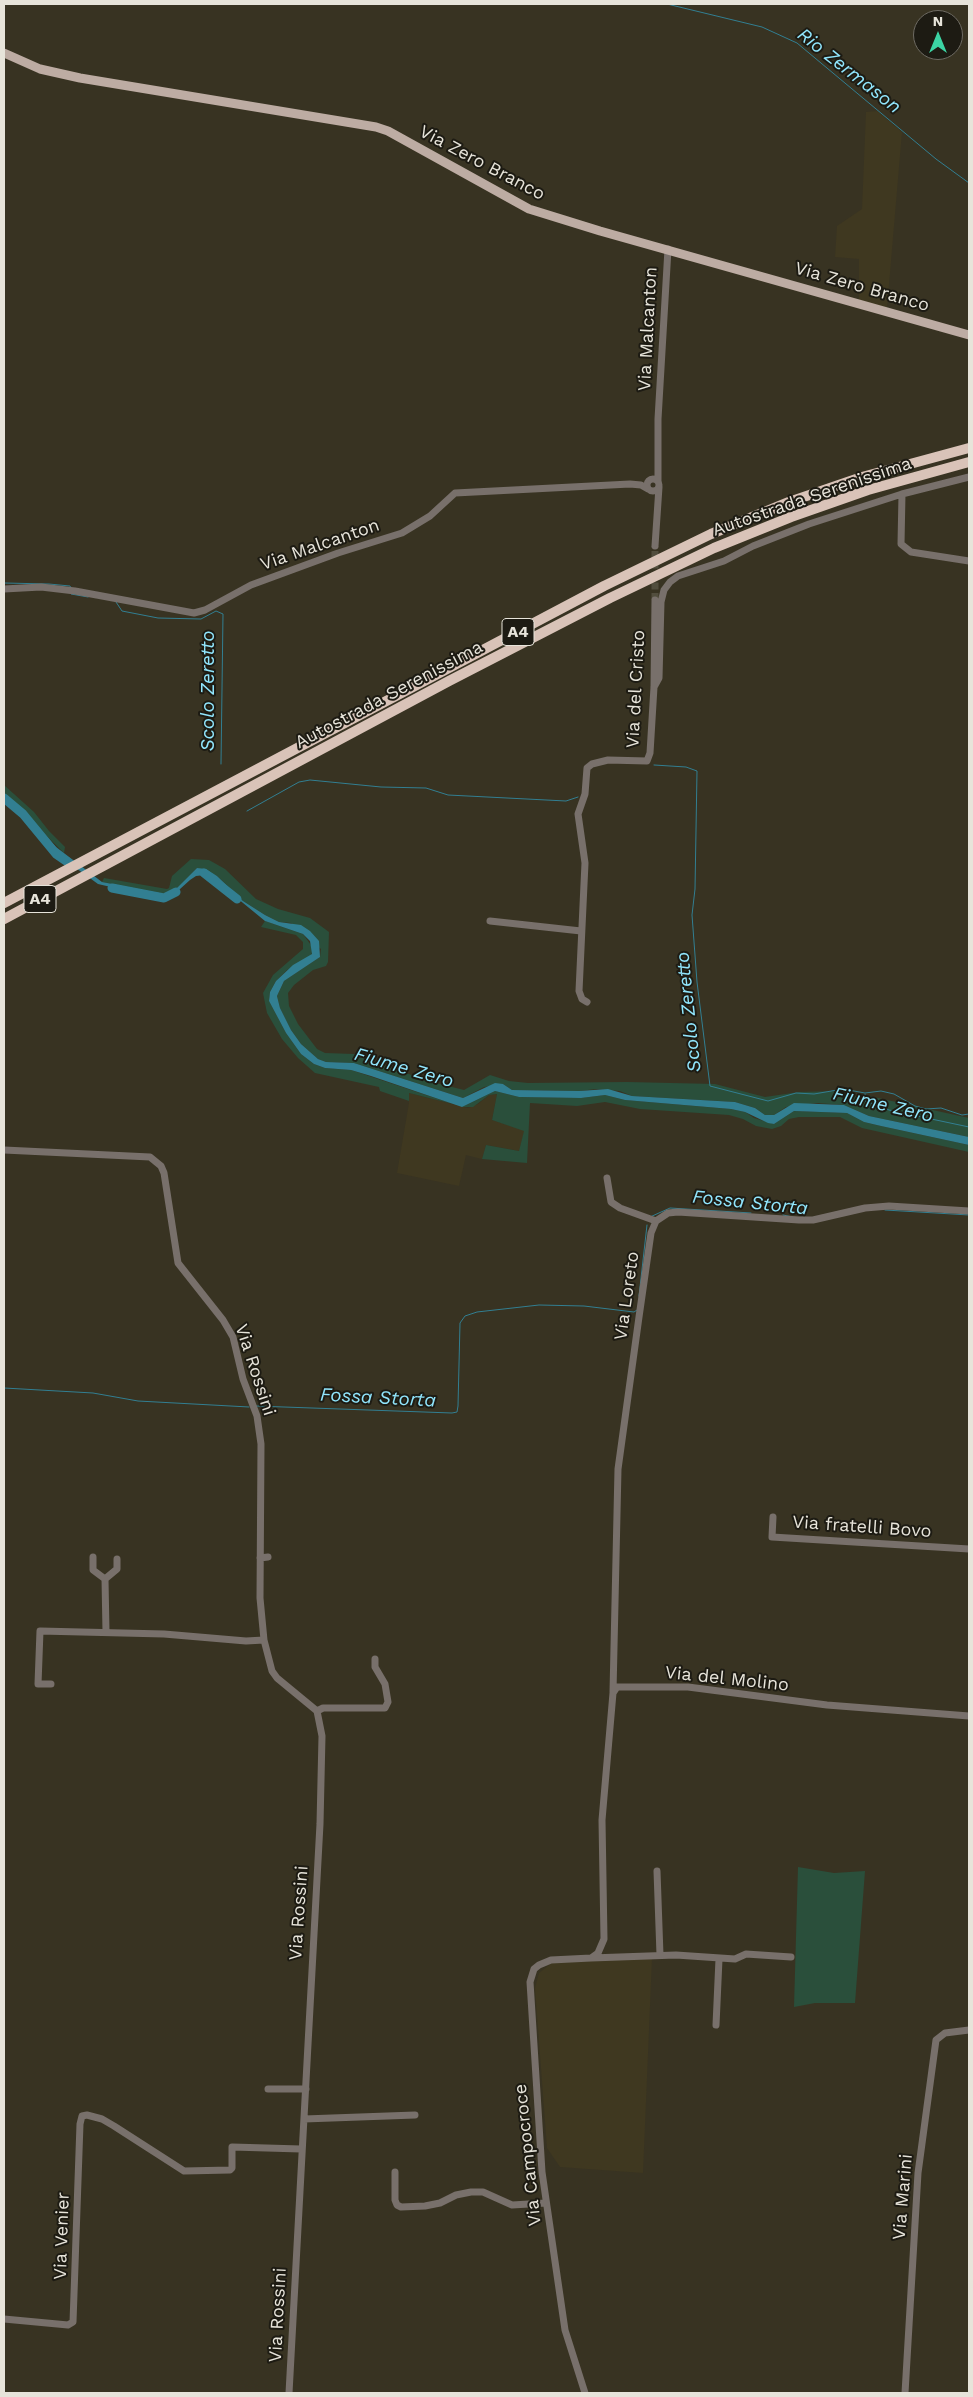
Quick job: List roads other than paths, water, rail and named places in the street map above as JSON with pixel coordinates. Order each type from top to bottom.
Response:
[{"type":"highway","name":"Autostrada Serenissima","points":[[4,903],[604,586],[711,534],[789,502],[862,477],[969,448]]},
{"type":"highway","name":"Autostrada Serenissima","points":[[4,919],[458,677],[610,598],[714,548],[791,517],[868,490],[969,462]]},
{"type":"main road","name":"Via Zero Branco","points":[[4,54],[40,69],[80,78],[376,127],[529,209],[969,335]]},
{"type":"street","name":"Via Malcanton","points":[[4,589],[41,587],[71,590],[194,613],[205,610],[251,585],[338,553],[402,533],[430,516],[454,493],[651,485],[657,471],[658,419],[668,249]]},
{"type":"street","points":[[654,687],[659,678],[661,602],[664,590],[678,576],[724,561],[753,546],[809,524],[902,494],[969,477]]},
{"type":"street","points":[[651,485],[657,497],[655,546]]},
{"type":"street","points":[[902,494],[900,539],[902,544],[911,552],[969,561]]},
{"type":"street","name":"Via del Cristo","points":[[587,1002],[582,999],[579,991],[585,863],[578,814],[585,794],[587,768],[599,761],[647,761],[650,753],[654,687],[655,600]]},
{"type":"street","points":[[490,922],[581,931]]},
{"type":"street","name":"Via Rossini","points":[[4,1150],[150,1158],[156,1161],[164,1173],[178,1262],[223,1320],[232,1337],[253,1406],[261,1444],[260,1618],[264,1640],[272,1671],[277,1678],[317,1711],[322,1736],[320,1824],[289,2393]]},
{"type":"street","points":[[607,1178],[611,1202],[620,1208],[656,1221],[668,1213],[678,1212],[813,1220],[865,1208],[889,1206],[969,1211]]},
{"type":"street","name":"Via Loreto","points":[[612,1693],[618,1469],[647,1261],[656,1221]]},
{"type":"street","name":"Via fratelli Bovo","points":[[773,1517],[772,1537],[969,1550]]},
{"type":"street","points":[[93,1557],[93,1570],[104,1579],[106,1632]]},
{"type":"street","points":[[260,1558],[268,1557]]},
{"type":"street","points":[[104,1579],[117,1570],[117,1559]]},
{"type":"street","points":[[51,1684],[38,1684],[40,1631],[164,1634],[246,1641],[264,1640]]},
{"type":"street","points":[[317,1711],[322,1708],[385,1708],[388,1702],[385,1684],[375,1667],[374,1659]]},
{"type":"street","name":"Via del Molino","points":[[612,1693],[617,1687],[688,1687],[827,1704],[969,1716]]},
{"type":"street","points":[[591,1958],[598,1952],[604,1939],[602,1820],[612,1693]]},
{"type":"street","points":[[658,1872],[660,1955]]},
{"type":"street","name":"Via Campocroce","points":[[585,2393],[565,2330],[542,2172],[532,2024],[531,1976],[534,1969],[544,1962],[660,1955],[734,1959],[746,1954],[791,1958]]},
{"type":"street","points":[[716,2025],[719,1959]]},
{"type":"street","name":"Via Marini","points":[[904,2393],[918,2173],[936,2040],[945,2034],[969,2030]]},
{"type":"street","points":[[268,2089],[306,2089]]},
{"type":"street","points":[[304,2119],[415,2114]]},
{"type":"street","name":"Via Venier","points":[[4,2319],[68,2325],[73,2322],[80,2124],[82,2116],[87,2115],[114,2126],[184,2171],[230,2170],[232,2168],[232,2147],[301,2149]]},
{"type":"street","points":[[395,2172],[395,2200],[396,2204],[401,2206],[425,2206],[440,2203],[456,2194],[471,2192],[483,2192],[512,2204],[546,2203]]},
{"type":"water","points":[[4,794],[35,823],[56,847],[102,882],[170,895],[197,868],[206,869],[217,876],[243,901],[265,915],[279,922],[301,925],[310,931],[319,941],[320,957],[284,981],[277,996],[280,1008],[291,1030],[301,1044],[318,1059],[326,1062],[354,1063],[463,1098],[495,1083],[503,1084],[512,1090],[579,1091],[608,1089],[632,1096],[735,1102],[755,1108],[765,1115],[774,1115],[794,1103],[844,1105],[869,1116],[969,1137],[969,1145],[864,1122],[847,1113],[794,1111],[774,1124],[745,1112],[731,1109],[625,1100],[605,1095],[581,1098],[519,1097],[495,1091],[462,1107],[351,1070],[325,1068],[314,1064],[301,1054],[286,1033],[269,1001],[270,992],[276,981],[293,965],[312,954],[310,941],[303,934],[265,921],[215,880],[205,875],[196,876],[170,898],[149,896],[98,884],[58,855],[23,814],[4,798]]},
{"type":"waterway","name":"Rio Zermason","points":[[667,4],[762,27],[797,43],[936,159],[969,183]]},
{"type":"waterway","name":"Scolo Zeretto","points":[[4,583],[49,584],[70,586],[71,588]]},
{"type":"waterway","name":"Scolo Zeretto","points":[[71,592],[71,594],[88,597]]},
{"type":"waterway","name":"Scolo Zeretto","points":[[116,602],[122,611],[158,618],[201,619],[216,611],[223,614],[221,764]]},
{"type":"waterway","name":"Scolo Zeretto","points":[[654,765],[686,767],[697,771],[695,889],[692,915],[697,982],[710,1086],[768,1101],[796,1093],[814,1094],[843,1089],[865,1093],[881,1091],[894,1094],[915,1106],[926,1109],[941,1108],[962,1115],[969,1114]]},
{"type":"waterway","name":"Scolo Zeretto","points":[[247,811],[299,782],[310,780],[381,787],[426,788],[448,795],[566,801],[578,797]]},
{"type":"waterway","name":"Fiume Zero","points":[[4,798],[23,814],[56,854],[69,863]]},
{"type":"waterway","name":"Fiume Zero","points":[[204,873],[237,899]]},
{"type":"waterway","name":"Fiume Zero","points":[[112,888],[164,898],[176,892]]},
{"type":"waterway","points":[[865,1094],[865,1101],[889,1110],[969,1127]]},
{"type":"waterway","name":"Fossa Storta","points":[[650,1217],[670,1208],[751,1213]]},
{"type":"waterway","name":"Fossa Storta","points":[[885,1210],[969,1215]]},
{"type":"waterway","name":"Fossa Storta","points":[[783,1215],[793,1217]]},
{"type":"waterway","name":"Fossa Storta","points":[[639,1296],[647,1225]]},
{"type":"waterway","name":"Fossa Storta","points":[[256,1406],[457,1412],[460,1323],[465,1316],[477,1312],[539,1305],[584,1306],[634,1312],[637,1310]]},
{"type":"waterway","name":"Fossa Storta","points":[[4,1388],[93,1393],[138,1401],[249,1407]]},
{"type":"tunnel","points":[[655,546],[655,600]]}]
